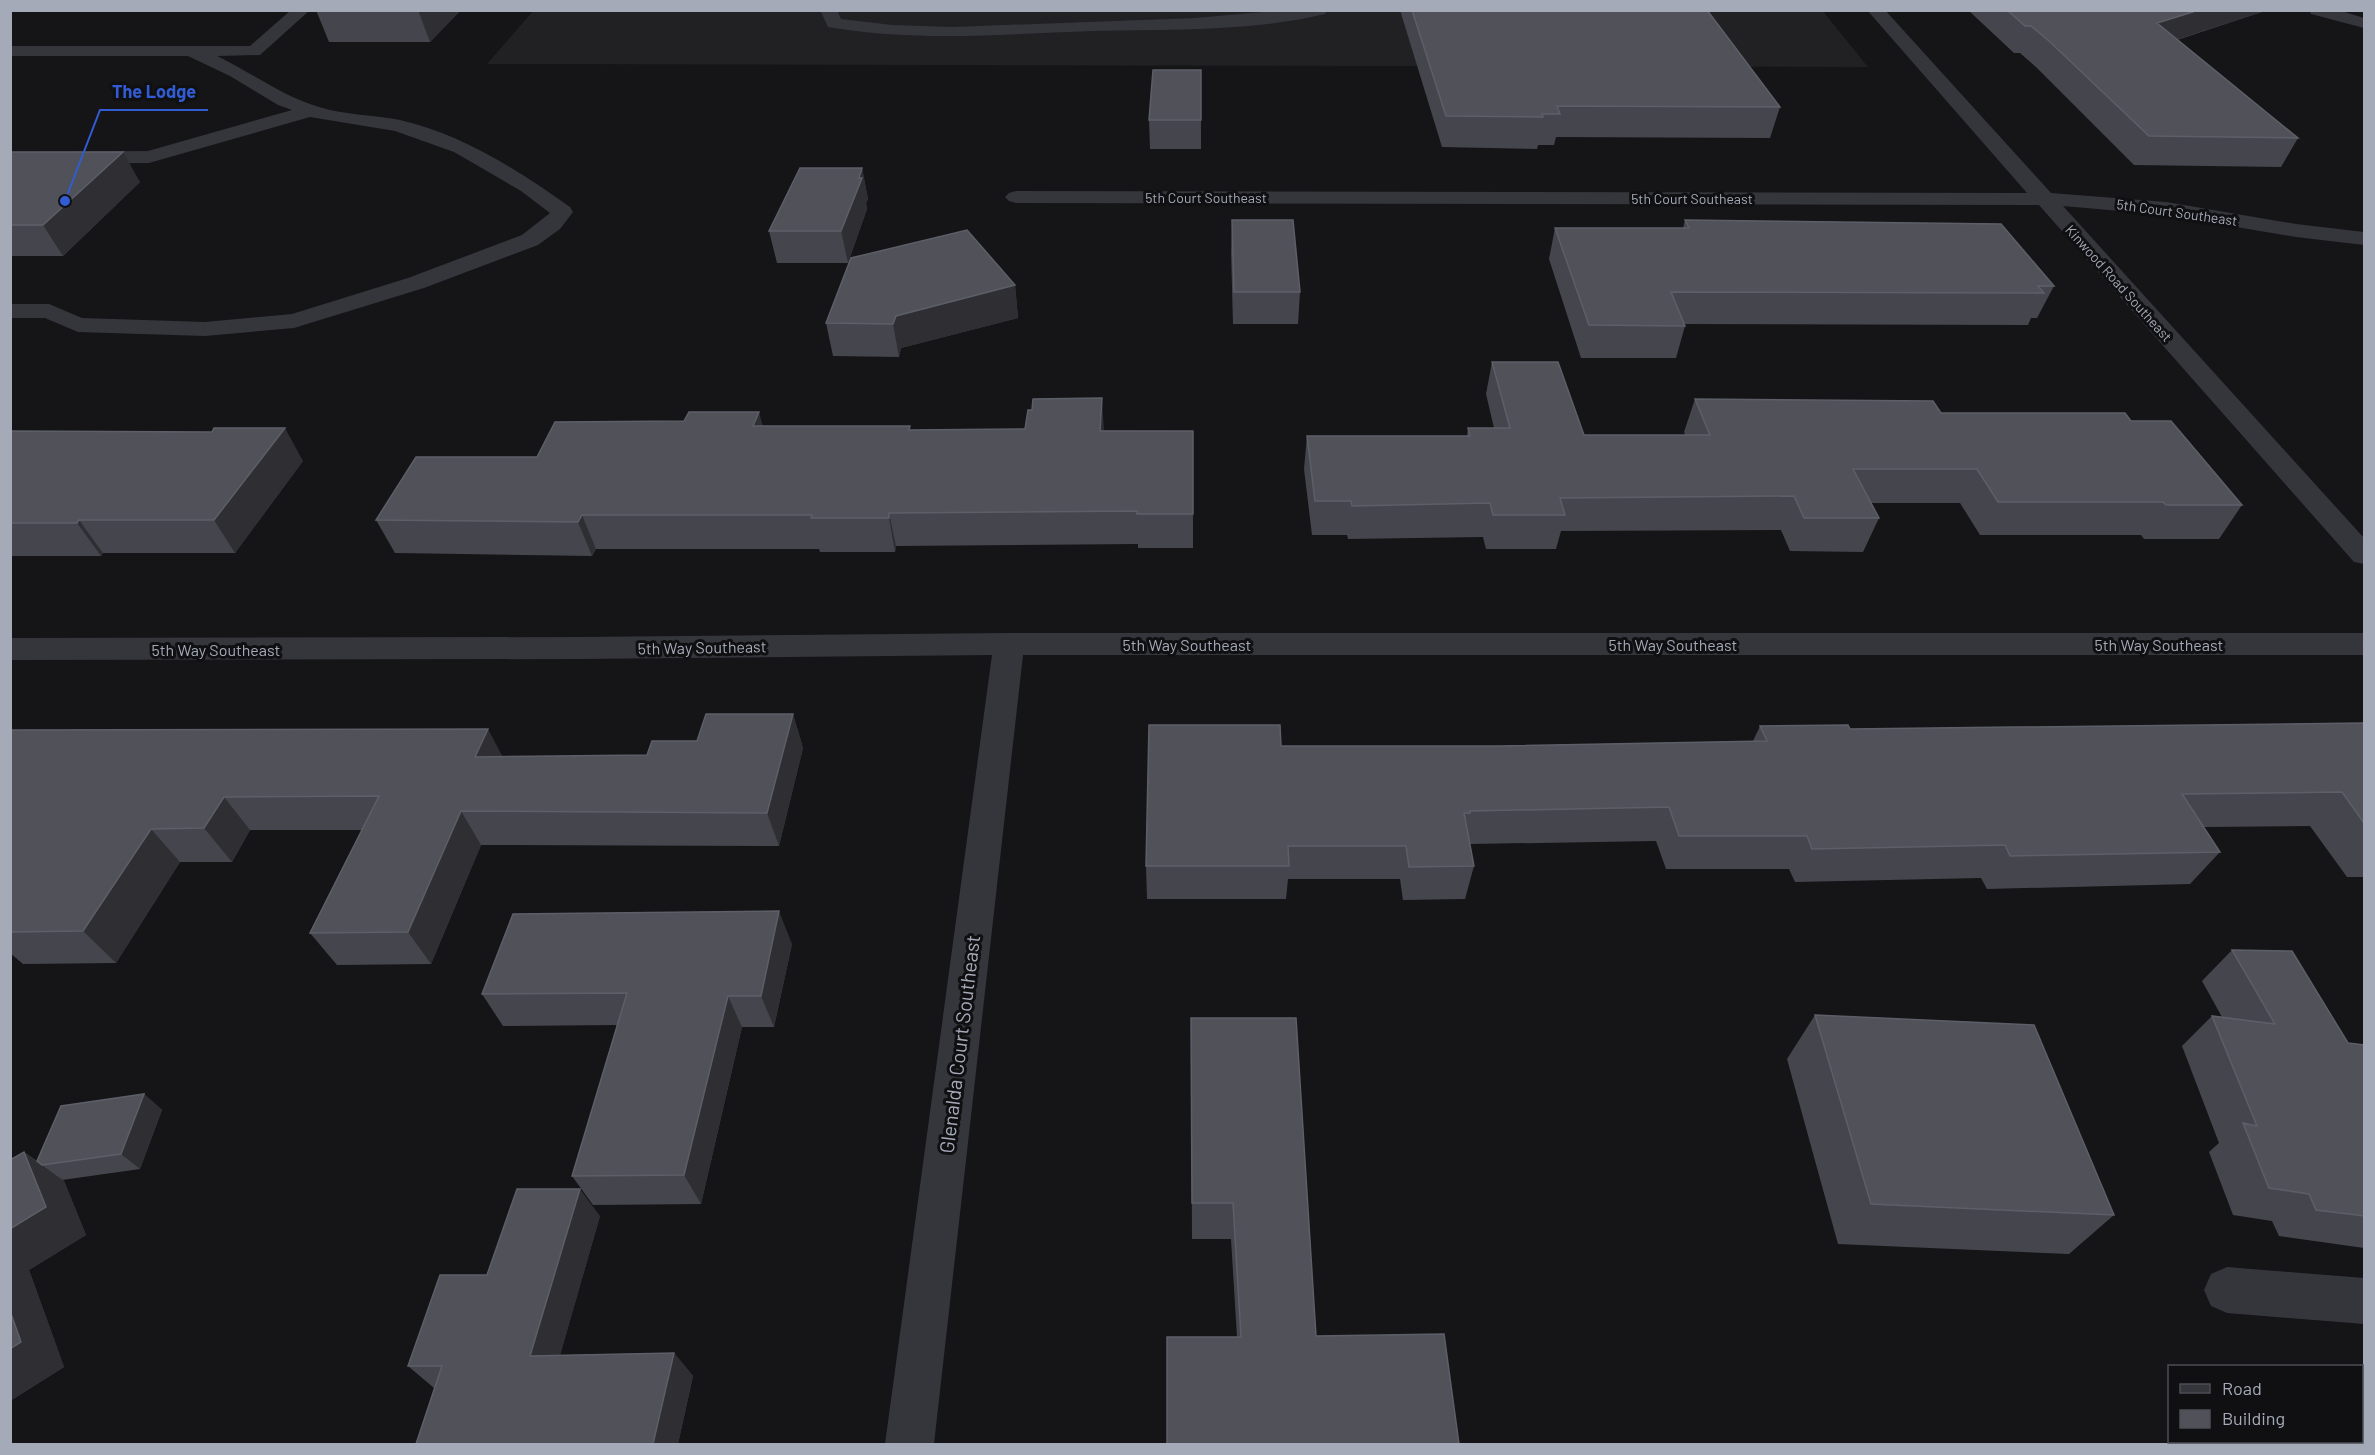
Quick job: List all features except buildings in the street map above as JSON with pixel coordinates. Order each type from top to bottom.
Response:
[{"type":"street","points":[[10,51],[254,51],[302,10]]},
{"type":"street","points":[[828,10],[834,23],[888,31],[1170,24],[1293,15],[1319,10]]},
{"type":"street","name":"Kinwood Road Southeast","points":[[1875,10],[2364,555]]},
{"type":"street","points":[[2317,10],[2364,23]]},
{"type":"street","points":[[10,311],[49,311],[78,325],[205,329],[294,321],[416,283],[530,240],[552,224],[562,212],[528,187],[460,148],[399,126],[311,111],[285,101],[236,72],[191,51]]},
{"type":"street","points":[[10,158],[150,157],[311,111]]},
{"type":"street","name":"5th Court Southeast","points":[[1016,197],[2043,199],[2118,202],[2329,236],[2364,238]]},
{"type":"street","name":"5th Way Southeast","points":[[10,649],[580,648],[1009,644],[2364,644]]},
{"type":"street","name":"Glenalda Court Southeast","points":[[910,1444],[1009,644]]},
{"type":"street","points":[[2227,1290],[2364,1301]]},
{"type":"shaded area","points":[[534,10],[1822,10],[1868,67],[487,64]]},
{"type":"place","name":"The Lodge","points":[[65,201]]}]
